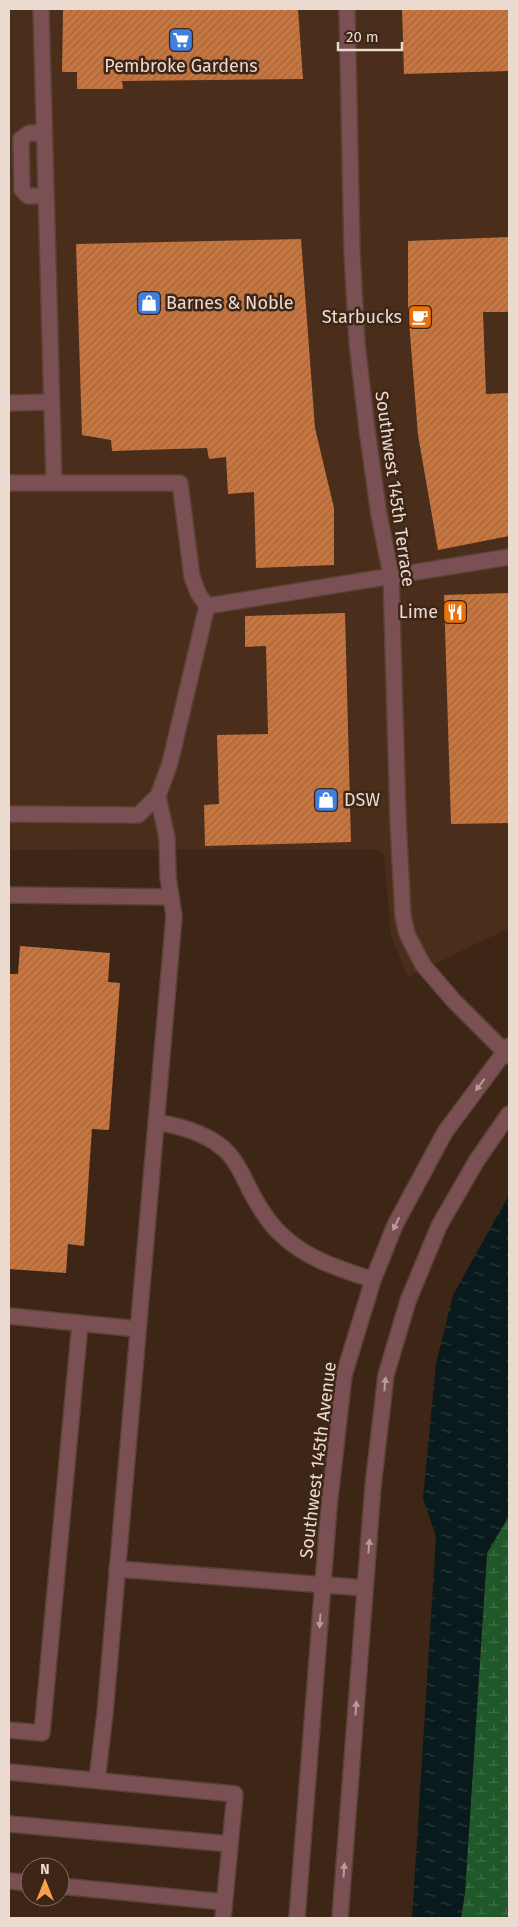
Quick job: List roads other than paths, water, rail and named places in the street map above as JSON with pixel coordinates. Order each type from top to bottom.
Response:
[{"type":"street","points":[[41,9],[54,482]]},
{"type":"street","name":"Southwest 145th Terrace","points":[[346,9],[352,252],[357,343],[379,515],[391,575],[403,916],[407,934],[423,965],[454,1001],[508,1051]]},
{"type":"street","points":[[43,133],[29,133],[21,139],[22,190],[28,196],[45,196]]},
{"type":"street","points":[[9,403],[51,402]]},
{"type":"street","points":[[9,483],[180,483],[192,577],[198,593],[207,606],[170,763],[158,796],[138,815],[9,814]]},
{"type":"street","points":[[207,606],[509,557]]},
{"type":"street","points":[[97,1780],[105,1713],[174,916],[168,877],[167,838],[158,796]]},
{"type":"street","points":[[9,895],[171,897]]},
{"type":"street","name":"Southwest 145th Avenue","points":[[297,1918],[329,1506],[344,1375],[373,1280],[395,1225],[445,1132],[508,1051]]},
{"type":"street","points":[[340,1918],[373,1486],[386,1375],[408,1302],[439,1226],[477,1160],[509,1114]]},
{"type":"street","points":[[156,1122],[198,1133],[215,1143],[228,1154],[262,1210],[283,1237],[306,1254],[324,1263],[373,1280]]},
{"type":"street","points":[[9,1316],[138,1329]]},
{"type":"street","points":[[9,1730],[42,1733],[80,1323]]},
{"type":"street","points":[[117,1569],[365,1588]]},
{"type":"street","points":[[9,1772],[235,1794],[223,1918]]},
{"type":"street","points":[[9,1824],[230,1844]]},
{"type":"street","points":[[70,1887],[224,1902]]},
{"type":"water","points":[[509,1195],[509,1516],[487,1553],[465,1892],[461,1918],[412,1918],[436,1537],[423,1498],[436,1364],[453,1295]]},
{"type":"place","name":"Pembroke Gardens","points":[[181,40]]},
{"type":"place","name":"Barnes & Noble","points":[[149,303]]},
{"type":"place","name":"Starbucks","points":[[420,317]]},
{"type":"place","name":"Lime","points":[[455,612]]},
{"type":"place","name":"DSW","points":[[326,800]]}]
